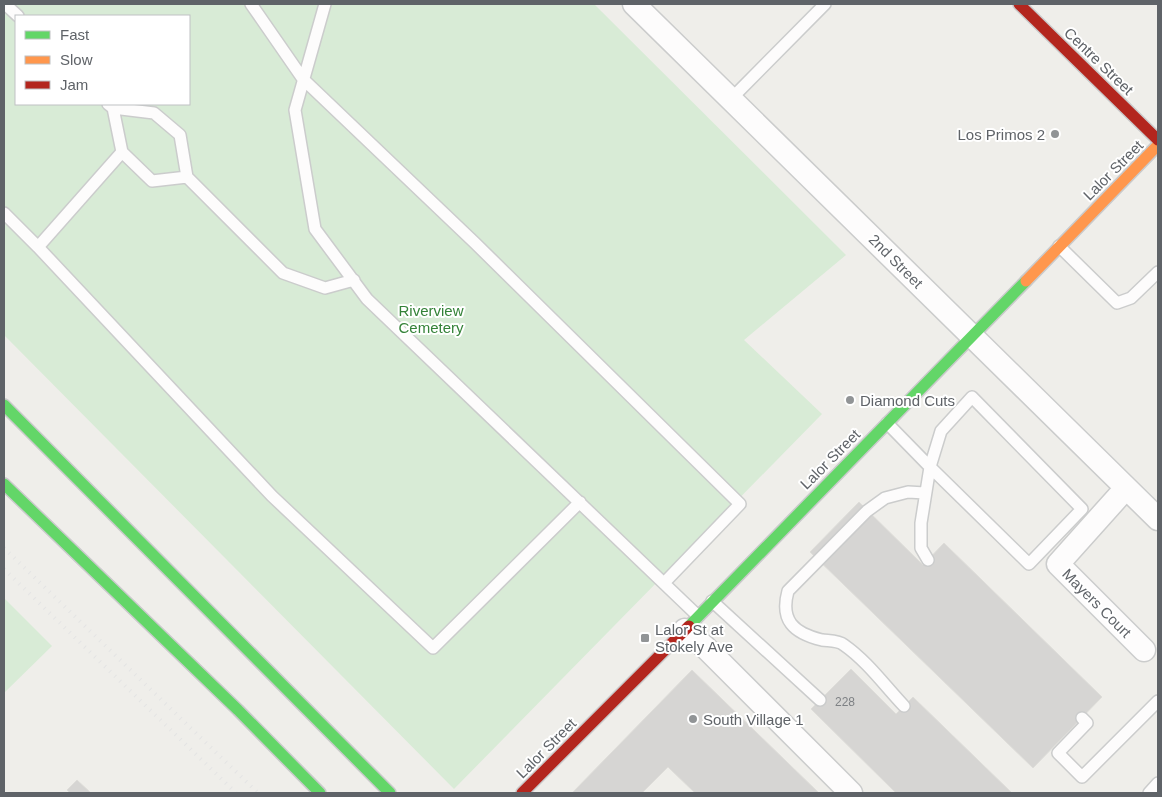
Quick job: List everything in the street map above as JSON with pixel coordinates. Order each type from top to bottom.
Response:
[{"type":"main road","name":"Centre Street","points":[[1019,4],[1158,140]]},
{"type":"main road","name":"Lalor Street","points":[[522,793],[692,623],[954,354],[973,337],[1158,145]]},
{"type":"main road","points":[[4,405],[390,793]]},
{"type":"main road","points":[[4,484],[111,590],[238,710],[320,793]]},
{"type":"street","name":"2nd Street","points":[[634,4],[1158,519]]},
{"type":"street","name":"Mayers Court","points":[[1126,488],[1058,564],[1144,650]]},
{"type":"street","points":[[692,623],[712,655],[851,793]]},
{"type":"lane","points":[[5,4],[17,15]]},
{"type":"lane","points":[[251,4],[303,79],[475,243],[740,504],[664,583]]},
{"type":"lane","points":[[325,4],[295,110],[315,229],[367,299],[664,583],[692,623]]},
{"type":"lane","points":[[731,99],[825,4]]},
{"type":"lane","points":[[187,177],[152,180],[122,152],[110,106],[154,113],[180,135],[187,177],[282,273],[325,288],[354,280]]},
{"type":"lane","points":[[38,247],[122,152]]},
{"type":"lane","points":[[4,213],[272,496],[433,648],[580,502]]},
{"type":"lane","points":[[1059,246],[1117,303],[1131,298],[1158,272]]},
{"type":"lane","points":[[886,424],[930,467],[1029,564],[1082,509],[972,397],[941,431],[930,467],[921,523],[921,548],[928,560]]},
{"type":"lane","points":[[904,706],[854,652],[842,642],[822,640],[803,634],[798,630],[786,615],[784,604],[788,591],[867,511],[885,498],[908,492],[925,493]]},
{"type":"lane","points":[[712,602],[820,700]]},
{"type":"lane","points":[[1082,718],[1088,723],[1058,753],[1082,777],[1158,701]]},
{"type":"lane","points":[[1149,793],[1158,783]]},
{"type":"green space","name":"Riverview Cemetery","points":[[4,4],[594,4],[846,255],[744,340],[822,414],[454,789],[4,335]]},
{"type":"green space","points":[[4,598],[52,646],[4,693]]},
{"type":"building","points":[[859,502],[923,565],[944,543],[1102,697],[1033,768],[810,552]]},
{"type":"building","points":[[851,669],[896,714],[913,697],[1012,793],[896,793],[811,709]]},
{"type":"building","name":"South Village 1","points":[[692,670],[819,793],[695,793],[668,767],[642,793],[572,793]]},
{"type":"building","points":[[77,780],[91,793],[70,793],[67,790]]},
{"type":"railway","points":[[4,548],[258,793]]},
{"type":"railway","points":[[4,569],[236,793]]},
{"type":"traffic: fast","points":[[689,626],[1026,281]]},
{"type":"traffic: fast","points":[[4,405],[390,793]]},
{"type":"traffic: fast","points":[[4,484],[238,710],[320,793]]},
{"type":"traffic: slow","points":[[1026,281],[1158,145]]},
{"type":"traffic: jam","points":[[1019,4],[1158,140]]},
{"type":"traffic: jam","points":[[522,793],[689,626]]},
{"type":"place","name":"Los Primos 2","points":[[1055,134]]},
{"type":"place","name":"Diamond Cuts","points":[[850,400]]},
{"type":"place","name":"Lalor St at Stokely Ave","points":[[645,638]]},
{"type":"place","name":"South Village 1","points":[[693,719]]}]
